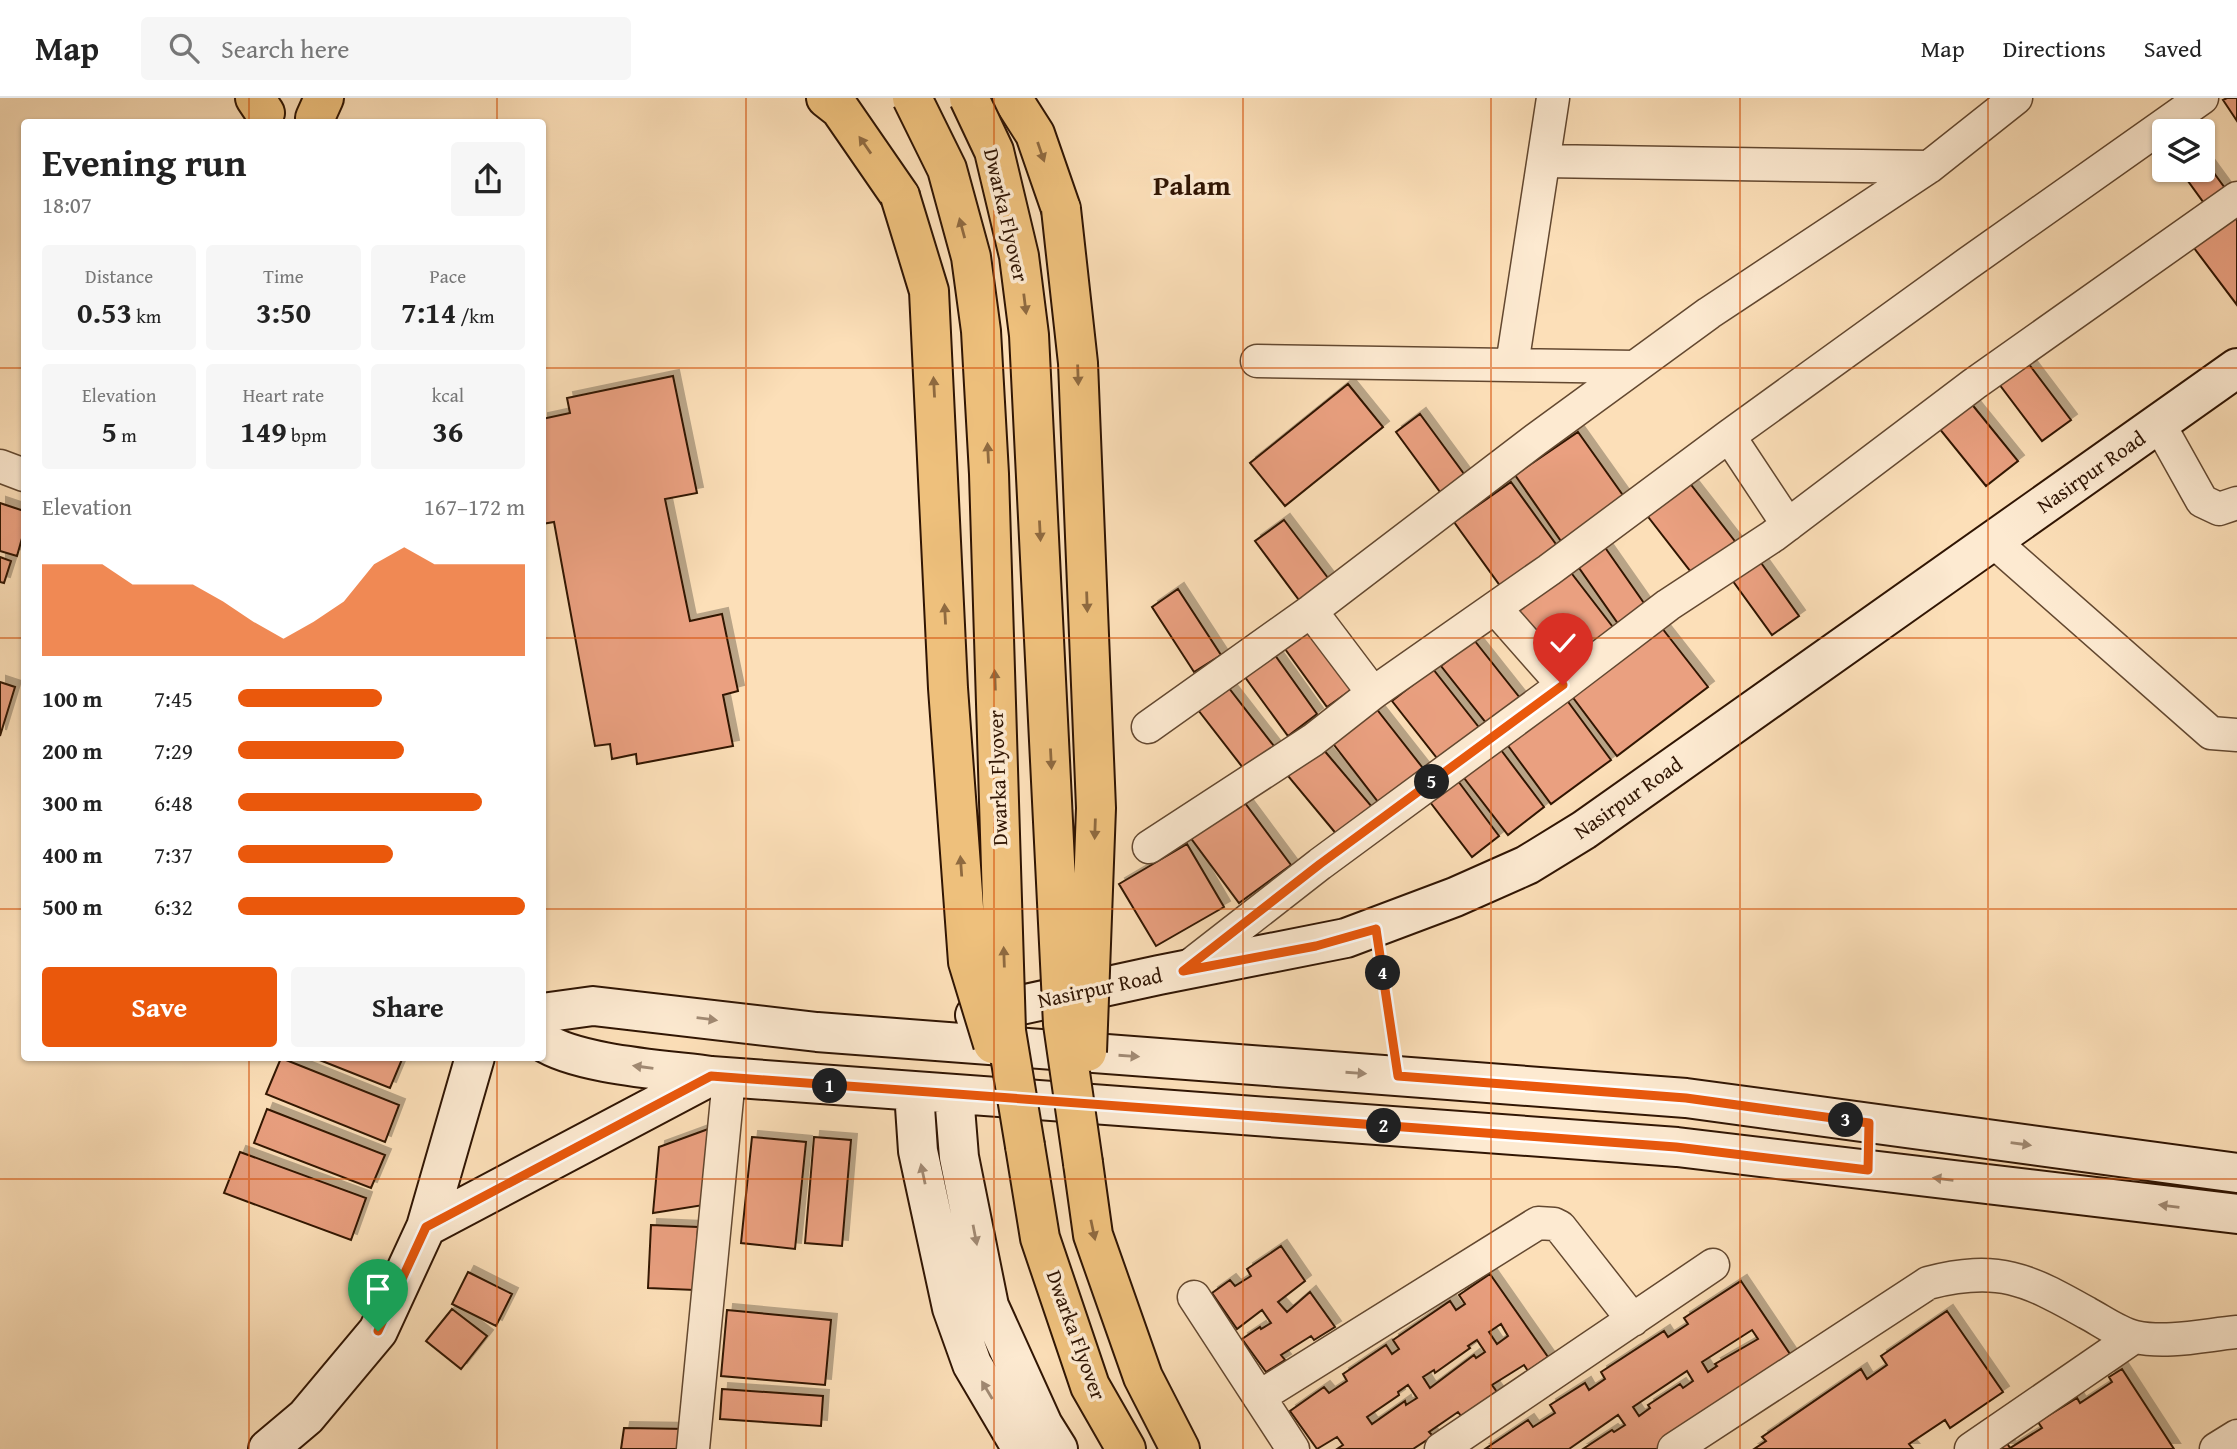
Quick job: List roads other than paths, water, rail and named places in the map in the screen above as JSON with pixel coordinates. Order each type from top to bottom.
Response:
[{"type":"main road","points":[[826,98],[840,109],[900,196],[929,291],[948,688],[968,962],[1025,1146]]},
{"type":"main road","name":"Dwarka Flyover","points":[[912,98],[947,169],[971,257],[981,331],[989,474],[1006,1031],[1040,1238],[1090,1386],[1126,1449]]},
{"type":"main road","name":"Dwarka Flyover","points":[[969,98],[994,151],[1019,256],[1029,335],[1063,1024],[1093,1235],[1143,1377],[1180,1449]]},
{"type":"main road","points":[[1012,98],[1035,134],[1061,209],[1078,363],[1096,808],[1083,1163]]},
{"type":"street","points":[[1512,365],[1553,98]]},
{"type":"street","points":[[1148,727],[1311,611],[1709,313],[1929,167],[2017,98]]},
{"type":"street","points":[[1149,847],[1313,740],[1373,693],[1496,609],[1967,264],[2202,98]]},
{"type":"street","points":[[1544,161],[1929,167]]},
{"type":"street","points":[[1183,971],[1320,864],[1668,605],[1788,525],[1974,384],[2237,198]]},
{"type":"street","points":[[1257,361],[1635,367]]},
{"type":"street","name":"Nasirpur Road","points":[[933,1040],[941,1028],[963,1018],[1316,946],[1376,929],[1527,864],[1584,830],[2237,368]]},
{"type":"street","points":[[2159,424],[2202,501],[2220,509],[2237,503]]},
{"type":"street","points":[[1729,436],[1788,525]]},
{"type":"street","points":[[0,466],[21,474]]},
{"type":"street","points":[[1993,541],[2211,733],[2237,735]]},
{"type":"street","points":[[1496,609],[1563,685]]},
{"type":"street","points":[[1311,611],[1373,693]]},
{"type":"street","points":[[546,1012],[593,1006],[817,1032],[1686,1098],[2237,1173]]},
{"type":"street","points":[[546,1044],[553,1049],[586,1058],[720,1077],[1676,1147],[2237,1214]]},
{"type":"street","points":[[268,1449],[306,1417],[378,1331],[426,1227],[474,1061]]},
{"type":"street","points":[[426,1227],[720,1077]]},
{"type":"street","points":[[694,1449],[720,1077]]},
{"type":"street","points":[[914,1092],[918,1151],[951,1308],[972,1364],[1022,1449]]},
{"type":"street","points":[[954,1096],[959,1157],[989,1306],[1043,1426],[1058,1449]]},
{"type":"street","points":[[1868,1170],[1869,1123]]},
{"type":"street","points":[[1259,1397],[1538,1223],[1560,1227],[1633,1320]]},
{"type":"street","points":[[1441,1449],[1713,1265]]},
{"type":"street","points":[[1674,1449],[1928,1283],[1943,1279],[1992,1275],[2020,1280],[2049,1292],[2134,1337],[2161,1339],[2237,1332]]},
{"type":"street","points":[[1194,1297],[1293,1449]]},
{"type":"street","points":[[1971,1449],[2134,1337]]},
{"type":"street","points":[[2216,1449],[2237,1436]]},
{"type":"district","name":"Palam","points":[[1192,185]]}]
